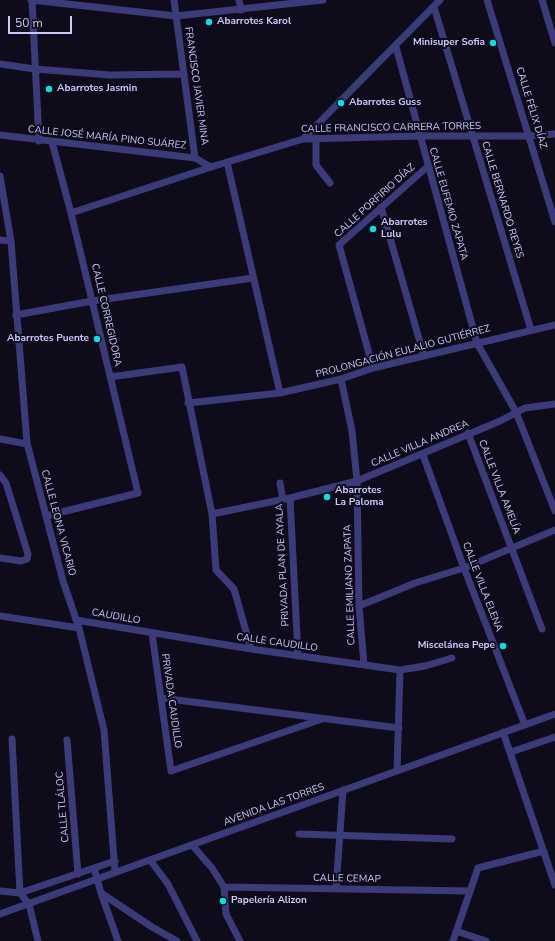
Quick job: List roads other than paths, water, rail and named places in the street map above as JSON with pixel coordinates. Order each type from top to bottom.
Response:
[{"type":"street","points":[[39,141],[32,0],[176,16],[323,0]]},
{"type":"street","points":[[102,0],[102,8]]},
{"type":"street","name":"FRANCISCO JAVIER MINA","points":[[174,0],[195,158]]},
{"type":"street","points":[[239,0],[241,10]]},
{"type":"street","points":[[303,139],[396,47],[440,0]]},
{"type":"street","name":"CALLE FÉLIX DÍAZ","points":[[487,0],[555,222]]},
{"type":"street","points":[[542,0],[555,43]]},
{"type":"street","name":"CALLE BERNARDO REYES","points":[[434,7],[531,330]]},
{"type":"street","name":"CALLE EUFEMIO ZAPATA","points":[[396,47],[427,167],[477,343],[516,412],[555,511]]},
{"type":"street","points":[[0,64],[35,69],[110,75],[183,74]]},
{"type":"street","name":"CALLE FRANCISCO CARRERA TORRES","points":[[71,213],[211,167],[303,139],[419,136],[529,136],[555,134]]},
{"type":"street","name":"CALLE JOSÉ MARÍA PINO SUÁREZ","points":[[0,135],[39,141],[195,158],[211,167]]},
{"type":"street","points":[[316,138],[316,165],[330,182]]},
{"type":"street","name":"CALLE CORREGIDORA","points":[[46,516],[138,493],[71,213],[52,142]]},
{"type":"street","points":[[227,162],[280,393]]},
{"type":"street","name":"CALLE PORFIRIO DÍAZ","points":[[374,368],[339,245],[427,167]]},
{"type":"street","name":"CALLE LEONA VICARIO","points":[[0,176],[11,241],[27,444],[63,581],[79,628],[104,730],[116,872]]},
{"type":"street","points":[[381,207],[424,356]]},
{"type":"street","points":[[0,240],[11,241]]},
{"type":"street","points":[[16,315],[92,301],[253,278]]},
{"type":"street","name":"PROLONGACIÓN EULALIO GUTIÉRREZ","points":[[188,403],[280,393],[341,379],[374,368],[555,325]]},
{"type":"street","points":[[110,377],[182,367],[188,403],[212,514],[216,570],[234,589],[251,649]]},
{"type":"street","name":"CALLE EMILIANO ZAPATA","points":[[341,379],[352,431],[357,481],[359,606],[364,665]]},
{"type":"street","name":"CALLE VILLA ANDREA","points":[[212,514],[286,499],[357,481],[423,455],[500,421],[516,412],[537,405],[555,404]]},
{"type":"street","name":"CALLE VILLA AMELÍA","points":[[468,434],[542,629]]},
{"type":"street","points":[[0,439],[27,444]]},
{"type":"street","name":"CALLE VILLA ELENA","points":[[423,455],[464,568],[525,725]]},
{"type":"street","points":[[0,474],[6,483],[28,554],[27,559],[21,561],[0,558]]},
{"type":"street","name":"PRIVADA PLAN DE AYALA","points":[[280,483],[286,499],[298,656]]},
{"type":"street","points":[[359,606],[415,583],[464,568],[555,530]]},
{"type":"street","points":[[0,616],[79,628]]},
{"type":"street","name":"CAUDILLO","points":[[76,620],[152,633]]},
{"type":"street","name":"CALLE CAUDILLO","points":[[152,633],[251,649],[400,670],[425,666],[452,658]]},
{"type":"street","name":"PRIVADA CAUDILLO","points":[[152,633],[171,771],[322,719]]},
{"type":"street","points":[[397,771],[400,670]]},
{"type":"street","points":[[161,698],[398,728]]},
{"type":"street","name":"AVENIDA LAS TORRES","points":[[0,914],[555,714]]},
{"type":"street","points":[[503,732],[555,884]]},
{"type":"street","points":[[511,752],[555,737]]},
{"type":"street","points":[[12,739],[20,894],[29,904],[38,941]]},
{"type":"street","name":"CALLE TLÁLOC","points":[[67,740],[78,874]]},
{"type":"street","points":[[336,889],[343,790]]},
{"type":"street","points":[[299,834],[452,839]]},
{"type":"street","points":[[192,845],[212,868],[224,887],[226,914],[240,941]]},
{"type":"street","points":[[453,941],[478,868],[544,851]]},
{"type":"street","points":[[150,860],[168,884],[197,941]]},
{"type":"street","points":[[0,891],[20,894],[115,861]]},
{"type":"street","points":[[94,868],[118,941]]},
{"type":"street","name":"CALLE CEMAP","points":[[224,887],[469,892]]},
{"type":"street","points":[[101,893],[152,927],[177,941]]},
{"type":"street","points":[[456,931],[486,941]]},
{"type":"place","name":"Abarrotes Karol","points":[[209,22]]},
{"type":"place","name":"Minisuper Sofia","points":[[493,43]]},
{"type":"place","name":"Abarrotes Jasmin","points":[[49,89]]},
{"type":"place","name":"Abarrotes Guss","points":[[341,103]]},
{"type":"place","name":"Abarrotes Lulu","points":[[373,229]]},
{"type":"place","name":"Abarrotes Puente","points":[[97,339]]},
{"type":"place","name":"Abarrotes La Paloma","points":[[327,497]]},
{"type":"place","name":"Miscelánea Pepe","points":[[503,646]]},
{"type":"place","name":"Papelería Alizon","points":[[223,901]]}]
